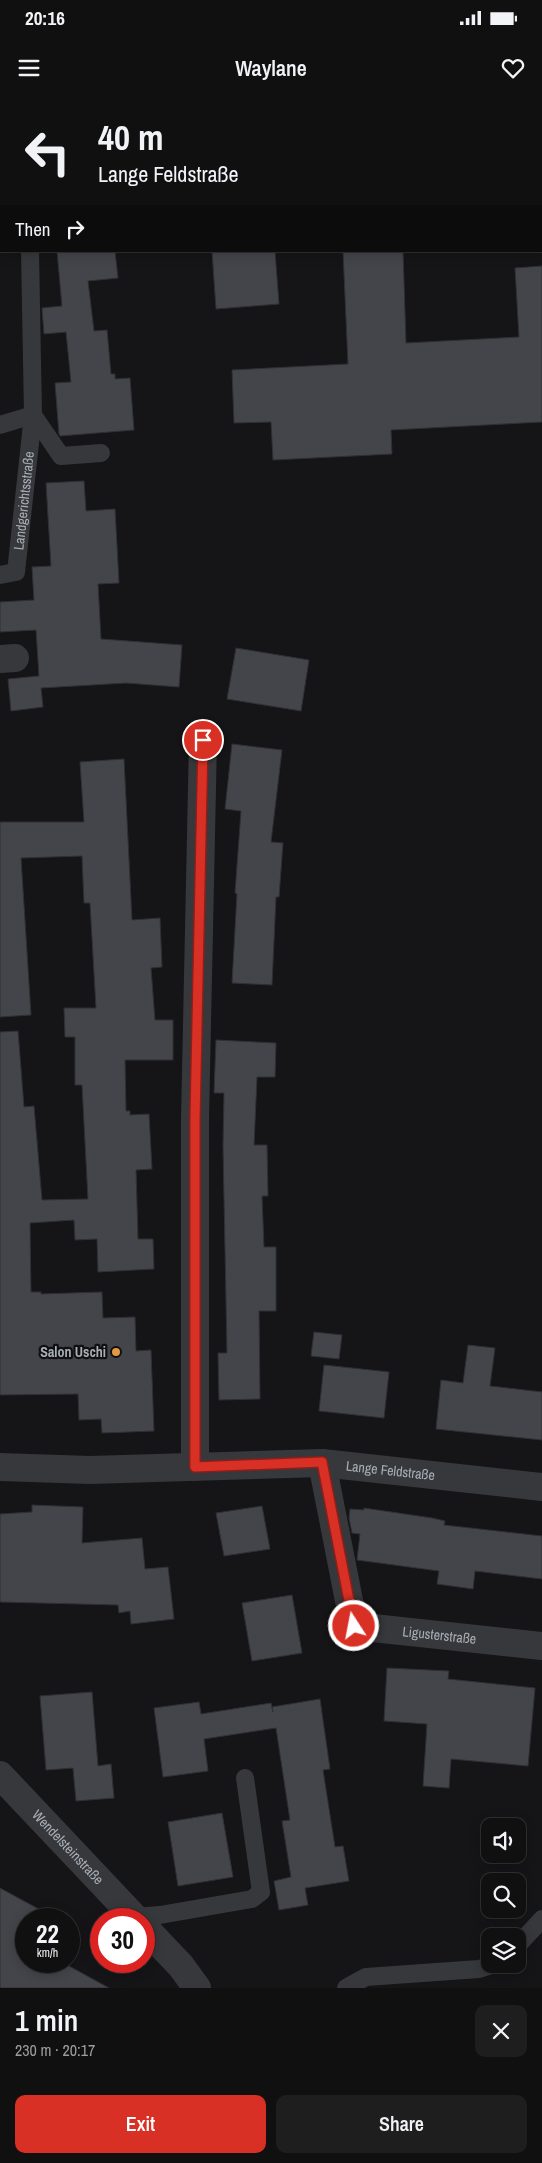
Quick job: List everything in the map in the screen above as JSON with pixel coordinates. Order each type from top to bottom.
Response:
[{"type":"street","points":[[195,1467],[195,1119],[203,740]]},
{"type":"street","name":"Lange Feldstraße","points":[[0,1467],[90,1470],[322,1462],[542,1488]]},
{"type":"street","name":"Ligusterstraße","points":[[322,1462],[354,1626],[542,1646]]},
{"type":"street","name":"Wendelsteinstraße","points":[[0,1776],[126,1908]]},
{"type":"street","name":"Wendelsteinstraße","points":[[155,1939],[181,1966],[197,1988]]},
{"type":"lane","name":"Landgerichtsstraße","points":[[0,575],[16,572],[33,415],[30,252]]},
{"type":"lane","name":"Landgerichtsstraße","points":[[33,415],[61,456],[101,453]]},
{"type":"lane","points":[[0,425],[33,415]]},
{"type":"lane","points":[[155,1916],[252,1899],[261,1892],[245,1778]]},
{"type":"lane","points":[[526,1937],[542,1920]]},
{"type":"lane","points":[[346,1988],[366,1977],[481,1968]]},
{"type":"building","points":[[57,252],[115,252],[118,278],[88,281],[94,331],[107,330],[111,374],[115,374],[115,379],[130,378],[134,430],[60,436],[55,383],[71,382],[66,332],[44,334],[42,308],[62,306]]},
{"type":"building","points":[[212,252],[275,252],[279,304],[216,309]]},
{"type":"building","points":[[343,252],[403,252],[406,343],[519,337],[515,268],[542,266],[542,422],[391,430],[392,454],[273,460],[271,422],[234,423],[232,370],[348,364]]},
{"type":"building","points":[[84,481],[86,511],[115,509],[119,583],[98,584],[101,639],[182,645],[179,687],[126,683],[41,688],[43,707],[11,711],[8,679],[39,676],[36,630],[0,632],[0,602],[34,600],[32,567],[51,566],[46,483]]},
{"type":"building","points":[[236,648],[309,660],[301,711],[227,699]]},
{"type":"building","points":[[232,744],[282,750],[271,842],[283,843],[279,897],[276,897],[272,985],[232,983],[237,894],[235,893],[241,811],[225,809]]},
{"type":"building","points":[[124,759],[132,920],[160,918],[162,967],[151,968],[155,1020],[173,1020],[173,1060],[125,1060],[126,1111],[130,1111],[130,1115],[149,1114],[152,1169],[136,1170],[138,1239],[153,1239],[154,1269],[98,1272],[97,1239],[75,1240],[74,1220],[30,1223],[31,1292],[41,1292],[41,1294],[102,1292],[103,1318],[135,1317],[136,1351],[151,1350],[154,1431],[102,1433],[101,1419],[79,1420],[78,1394],[0,1395],[0,1032],[18,1031],[24,1107],[34,1106],[42,1200],[88,1199],[82,1085],[75,1085],[75,1037],[65,1037],[64,1008],[96,1008],[90,903],[84,903],[82,856],[21,858],[31,1015],[0,1017],[0,822],[84,822],[80,762]]},
{"type":"building","points":[[216,1040],[276,1043],[275,1077],[257,1077],[254,1145],[267,1145],[268,1196],[262,1196],[264,1247],[276,1247],[276,1311],[259,1311],[260,1399],[219,1400],[218,1353],[227,1353],[223,1146],[224,1093],[214,1093]]},
{"type":"building","points":[[314,1332],[342,1335],[339,1359],[311,1356]]},
{"type":"building","points":[[468,1345],[495,1348],[490,1386],[542,1392],[542,1440],[436,1429],[441,1380],[463,1383]]},
{"type":"building","points":[[324,1365],[389,1372],[384,1418],[319,1411]]},
{"type":"building","points":[[32,1505],[83,1507],[82,1543],[142,1538],[145,1569],[168,1567],[174,1619],[131,1624],[130,1611],[119,1613],[118,1605],[0,1602],[0,1514],[32,1512]]},
{"type":"building","points":[[262,1506],[270,1549],[224,1556],[216,1513]]},
{"type":"building","points":[[364,1508],[432,1518],[445,1521],[444,1525],[542,1536],[542,1579],[475,1571],[473,1589],[437,1584],[439,1571],[357,1560],[360,1534],[352,1533],[349,1518],[350,1509],[364,1510]]},
{"type":"building","points":[[292,1595],[302,1653],[252,1661],[242,1603]]},
{"type":"building","points":[[387,1668],[449,1671],[448,1679],[535,1688],[528,1766],[451,1759],[449,1788],[423,1786],[427,1724],[384,1721]]},
{"type":"building","points":[[92,1692],[98,1766],[111,1764],[114,1798],[76,1801],[73,1768],[46,1770],[40,1696]]},
{"type":"building","points":[[320,1699],[330,1769],[323,1770],[335,1847],[343,1846],[349,1881],[305,1888],[308,1905],[279,1910],[274,1881],[291,1877],[282,1821],[290,1820],[276,1728],[204,1739],[208,1771],[163,1777],[154,1708],[199,1702],[201,1714],[271,1703],[273,1712],[272,1707]]},
{"type":"building","points":[[222,1813],[233,1877],[178,1886],[168,1822]]},
{"type":"building","points":[[0,1888],[37,1908],[15,1908],[15,1973],[80,1972],[109,1988],[0,1988]]},
{"type":"place","name":"Salon Uschi","points":[[116,1352]]},
{"type":"route","points":[[203,740],[195,1119],[195,1467],[322,1462],[354,1626]]}]
